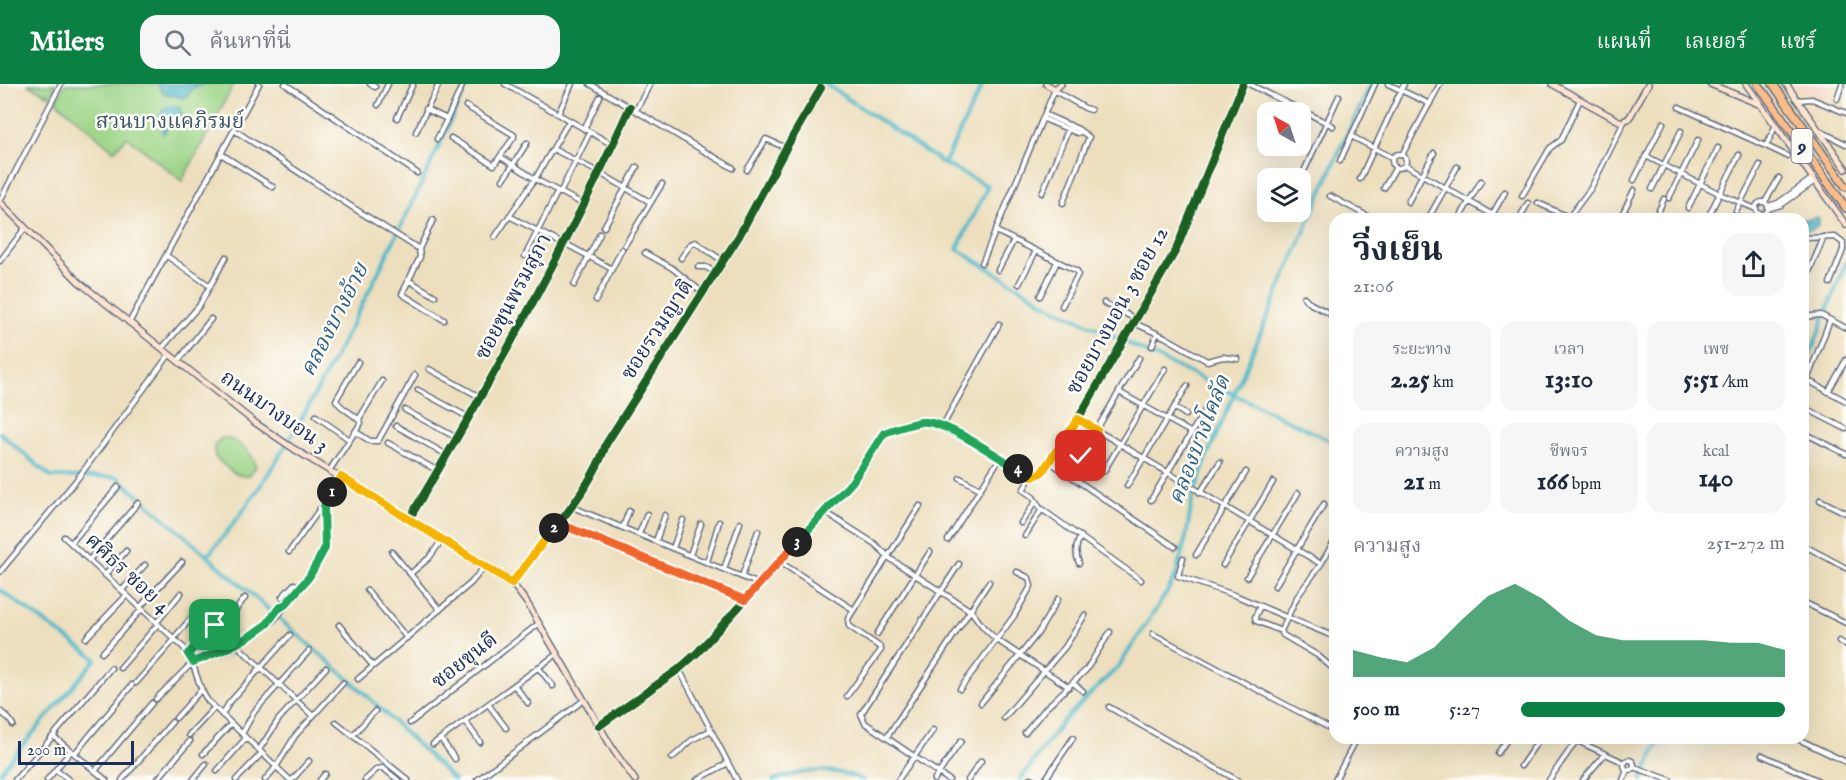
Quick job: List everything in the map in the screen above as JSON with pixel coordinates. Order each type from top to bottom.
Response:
[{"type":"highway","name":"9","points":[[1758,84],[1846,208]]},
{"type":"highway","name":"9","points":[[1773,84],[1844,183]]},
{"type":"street","points":[[0,201],[61,84]]},
{"type":"street","points":[[129,323],[260,84]]},
{"type":"street","points":[[285,84],[417,173]]},
{"type":"street","points":[[370,84],[375,87]]},
{"type":"street","points":[[378,105],[388,84]]},
{"type":"street","points":[[397,118],[413,84]]},
{"type":"street","points":[[416,132],[439,84]]},
{"type":"street","points":[[437,140],[463,84]]},
{"type":"street","points":[[506,84],[614,145]]},
{"type":"street","points":[[558,114],[572,84]]},
{"type":"street","points":[[590,84],[733,168]]},
{"type":"street","points":[[636,110],[650,84]]},
{"type":"street","points":[[1046,84],[1091,110]]},
{"type":"street","points":[[982,263],[1055,90],[1061,84]]},
{"type":"street","name":"ซอยบางบอน 3 ซอย 12","points":[[1030,477],[1037,476],[1050,462],[1078,419],[1176,250],[1243,84]]},
{"type":"street","points":[[1249,84],[1333,126]]},
{"type":"street","points":[[1340,161],[1375,84]]},
{"type":"street","points":[[1388,84],[1430,104]]},
{"type":"street","points":[[1360,179],[1404,84]]},
{"type":"street","points":[[1402,155],[1440,84]]},
{"type":"street","points":[[1552,84],[1619,121],[1624,121]]},
{"type":"street","points":[[1572,213],[1591,188],[1624,121],[1631,115],[1648,84]]},
{"type":"street","points":[[1710,84],[1761,105]]},
{"type":"street","points":[[1746,84],[1845,223]]},
{"type":"street","points":[[1786,84],[1846,169]]},
{"type":"street","points":[[1837,99],[1842,84]]},
{"type":"street","name":"ซอยรวมญาติ","points":[[512,583],[558,523],[599,462],[606,444],[716,273],[821,88]]},
{"type":"street","points":[[1306,168],[1339,96]]},
{"type":"street","points":[[584,129],[600,97]]},
{"type":"street","points":[[1797,100],[1812,99],[1846,112]]},
{"type":"street","points":[[1522,196],[1550,148],[1561,140],[1580,100]]},
{"type":"street","points":[[451,138],[493,165],[514,136],[466,106]]},
{"type":"street","name":"ซอยขุนพรมสุภา","points":[[409,519],[480,397],[563,244],[614,145],[630,107]]},
{"type":"street","points":[[1679,107],[1787,156]]},
{"type":"street","points":[[426,109],[447,119]]},
{"type":"street","points":[[1045,117],[1087,134],[1089,140],[1063,203]]},
{"type":"street","points":[[495,237],[535,179],[569,121]]},
{"type":"street","points":[[1634,180],[1663,123]]},
{"type":"street","points":[[1766,146],[1776,125]]},
{"type":"street","points":[[1042,193],[1069,127]]},
{"type":"street","points":[[234,130],[419,249]]},
{"type":"street","points":[[1652,189],[1681,131]]},
{"type":"street","points":[[1819,131],[1846,144]]},
{"type":"street","points":[[525,256],[590,132]]},
{"type":"street","points":[[1351,136],[1393,158]]},
{"type":"street","points":[[747,170],[766,139],[786,148]]},
{"type":"street","points":[[1658,213],[1682,174],[1698,140]]},
{"type":"street","points":[[503,180],[527,143]]},
{"type":"street","points":[[1688,208],[1718,148]]},
{"type":"street","points":[[553,149],[650,202]]},
{"type":"street","points":[[1408,202],[1434,153]]},
{"type":"street","points":[[221,154],[273,187]]},
{"type":"street","points":[[1393,158],[1396,155],[1402,155],[1406,159],[1405,165]]},
{"type":"street","points":[[1710,213],[1739,155]]},
{"type":"street","points":[[1646,156],[1720,194],[1756,209],[1759,213]]},
{"type":"street","points":[[501,157],[535,179],[583,204]]},
{"type":"street","points":[[1393,158],[1396,167]]},
{"type":"street","points":[[1405,165],[1490,213]]},
{"type":"street","points":[[1396,167],[1400,168],[1405,165]]},
{"type":"street","points":[[1736,211],[1760,165]]},
{"type":"street","points":[[604,227],[637,167]]},
{"type":"street","points":[[1384,188],[1396,167]]},
{"type":"street","points":[[1431,213],[1457,167]]},
{"type":"street","points":[[1764,213],[1779,178]]},
{"type":"street","points":[[1756,209],[1759,202],[1767,206],[1781,205],[1814,179]]},
{"type":"street","points":[[1462,213],[1481,181]]},
{"type":"street","points":[[596,300],[623,247],[662,184]]},
{"type":"street","points":[[1623,213],[1634,190]]},
{"type":"street","points":[[1493,213],[1505,192]]},
{"type":"street","points":[[1330,196],[1362,213]]},
{"type":"street","name":"ถนนบางบอน 3","points":[[0,201],[64,269],[254,422],[329,471],[512,583],[614,751],[635,780]]},
{"type":"street","points":[[1538,202],[1560,213]]},
{"type":"street","points":[[1522,213],[1528,203]]},
{"type":"street","points":[[509,216],[612,269]]},
{"type":"street","points":[[434,220],[419,249],[420,258],[402,291],[403,295],[444,320]]},
{"type":"street","points":[[0,261],[25,228]]},
{"type":"street","points":[[996,231],[1077,271],[1078,274],[1062,306]]},
{"type":"street","points":[[574,285],[600,234]]},
{"type":"street","points":[[1809,272],[1824,237]]},
{"type":"street","points":[[1809,238],[1835,237],[1844,246],[1830,283]]},
{"type":"street","points":[[998,270],[1014,240]]},
{"type":"street","points":[[681,258],[694,242],[723,261]]},
{"type":"street","points":[[1019,284],[1036,251]]},
{"type":"street","points":[[645,253],[672,268],[703,293]]},
{"type":"street","points":[[167,256],[210,286]]},
{"type":"street","points":[[161,349],[199,306],[225,257]]},
{"type":"street","points":[[1040,296],[1057,261]]},
{"type":"street","points":[[698,267],[706,267],[716,273]]},
{"type":"street","points":[[408,280],[435,296]]},
{"type":"street","points":[[1304,297],[1311,304],[1329,314]]},
{"type":"street","points":[[1104,303],[1207,361],[1223,357],[1238,359]]},
{"type":"street","points":[[1809,316],[1821,315],[1846,328]]},
{"type":"street","points":[[177,362],[211,319]]},
{"type":"street","points":[[1809,374],[1830,320]]},
{"type":"street","points":[[942,427],[999,324]]},
{"type":"street","points":[[1152,346],[1158,333]]},
{"type":"street","points":[[0,572],[78,478],[170,355]]},
{"type":"street","points":[[1081,456],[1139,358]]},
{"type":"street","points":[[1828,392],[1846,360]]},
{"type":"street","points":[[329,471],[361,423],[336,400],[357,362]]},
{"type":"street","points":[[429,369],[480,397]]},
{"type":"street","points":[[1104,471],[1165,369]]},
{"type":"street","points":[[355,432],[370,441],[378,441],[415,375]]},
{"type":"street","points":[[1809,380],[1846,401]]},
{"type":"street","points":[[359,419],[382,381]]},
{"type":"street","points":[[1127,486],[1187,386]]},
{"type":"street","points":[[418,390],[468,417]]},
{"type":"street","points":[[1151,500],[1217,390]]},
{"type":"street","points":[[1119,392],[1192,433]]},
{"type":"street","points":[[1174,407],[1186,415]]},
{"type":"street","points":[[405,410],[457,438]]},
{"type":"street","points":[[1809,410],[1846,429]]},
{"type":"street","points":[[316,416],[350,440]]},
{"type":"street","points":[[1078,419],[1321,564]]},
{"type":"street","points":[[599,726],[679,669],[697,653],[852,482],[884,433],[922,422],[942,427],[981,446],[1030,477],[1023,490],[1042,508],[1141,580]]},
{"type":"street","points":[[396,426],[447,455]]},
{"type":"street","points":[[1809,436],[1846,454]]},
{"type":"street","points":[[388,443],[438,471]]},
{"type":"street","points":[[948,540],[1000,458]]},
{"type":"street","points":[[1050,462],[1176,547]]},
{"type":"street","points":[[1199,492],[1220,462]]},
{"type":"street","points":[[1196,555],[1246,472]]},
{"type":"street","points":[[290,552],[316,513],[324,506],[341,477]]},
{"type":"street","points":[[960,478],[980,489]]},
{"type":"street","points":[[1223,566],[1273,482]]},
{"type":"street","points":[[71,543],[118,487]]},
{"type":"street","points":[[1247,577],[1298,493]]},
{"type":"street","points":[[1820,500],[1846,513]]},
{"type":"street","points":[[1021,523],[1036,501]]},
{"type":"street","points":[[89,560],[138,503]]},
{"type":"street","points":[[1275,586],[1323,504]]},
{"type":"street","points":[[95,771],[154,701],[193,662],[236,644],[267,624],[300,588],[309,577],[325,548],[324,506]]},
{"type":"street","points":[[570,506],[759,584]]},
{"type":"street","points":[[848,696],[881,650],[849,626],[848,620],[920,506]]},
{"type":"street","points":[[1025,536],[1042,508]]},
{"type":"street","points":[[623,527],[629,511]]},
{"type":"street","points":[[825,511],[971,611],[997,640],[1045,671],[1083,691]]},
{"type":"street","points":[[639,534],[647,514]]},
{"type":"street","points":[[656,541],[665,516]]},
{"type":"street","points":[[673,548],[683,520]]},
{"type":"street","points":[[707,562],[719,522]]},
{"type":"street","points":[[558,523],[745,600]]},
{"type":"street","points":[[724,569],[740,523]]},
{"type":"street","points":[[690,555],[701,524]]},
{"type":"street","points":[[742,576],[758,531]]},
{"type":"street","points":[[1078,563],[1077,544],[1081,536]]},
{"type":"street","name":"ศศิธร ซอย 4","points":[[64,537],[174,639],[193,662],[201,690],[207,701],[291,780]]},
{"type":"street","points":[[410,574],[429,558],[442,540]]},
{"type":"street","points":[[1809,548],[1846,568]]},
{"type":"street","points":[[1281,631],[1297,597],[1329,550]]},
{"type":"street","points":[[105,575],[126,551]]},
{"type":"street","points":[[392,552],[440,610]]},
{"type":"street","points":[[877,634],[930,552]]},
{"type":"street","points":[[1183,558],[1178,576],[1329,635]]},
{"type":"street","points":[[102,653],[182,561]]},
{"type":"street","points":[[780,561],[854,610]]},
{"type":"street","points":[[949,780],[865,723],[862,711],[959,564]]},
{"type":"street","points":[[122,590],[144,565]]},
{"type":"street","points":[[358,679],[471,583],[485,566]]},
{"type":"street","points":[[960,689],[1014,616],[1031,586],[1029,578],[1017,572]]},
{"type":"street","points":[[887,737],[989,582]]},
{"type":"street","points":[[282,597],[294,584],[300,588]]},
{"type":"street","points":[[367,590],[407,638]]},
{"type":"street","points":[[120,668],[182,593]]},
{"type":"street","points":[[86,638],[127,594]]},
{"type":"street","points":[[245,598],[231,620],[231,633],[236,644],[313,716]]},
{"type":"street","points":[[981,703],[1038,633],[1058,599]]},
{"type":"street","points":[[1809,605],[1846,623]]},
{"type":"street","points":[[1260,606],[1255,617],[1256,621],[1281,631],[1283,635],[1317,655],[1329,665]]},
{"type":"street","points":[[47,780],[198,610]]},
{"type":"street","points":[[1004,718],[1023,693],[1065,647],[1085,615]]},
{"type":"street","name":"ซอยขุนดี","points":[[410,723],[538,624]]},
{"type":"street","points":[[188,654],[215,625]]},
{"type":"street","points":[[339,625],[373,666]]},
{"type":"street","points":[[1025,733],[1046,708],[1086,670],[1110,632]]},
{"type":"street","points":[[1153,634],[1329,728]]},
{"type":"street","points":[[222,715],[229,703],[290,635]]},
{"type":"street","points":[[1839,641],[1846,645]]},
{"type":"street","points":[[242,734],[254,712],[309,651]]},
{"type":"street","points":[[433,744],[556,654]]},
{"type":"street","points":[[538,667],[553,686]]},
{"type":"street","points":[[15,780],[111,668]]},
{"type":"street","points":[[236,780],[260,751],[279,719],[326,668]]},
{"type":"street","points":[[679,669],[737,780]]},
{"type":"street","points":[[265,780],[295,736],[343,683]]},
{"type":"street","points":[[514,685],[528,703]]},
{"type":"street","points":[[176,718],[201,690]]},
{"type":"street","points":[[477,780],[584,700]]},
{"type":"street","points":[[489,704],[506,728]]},
{"type":"street","points":[[1109,707],[1237,780]]},
{"type":"street","points":[[189,735],[214,708]]},
{"type":"street","points":[[0,711],[13,725]]},
{"type":"street","points":[[353,735],[375,711]]},
{"type":"street","points":[[465,721],[480,742]]},
{"type":"street","points":[[122,780],[172,722]]},
{"type":"street","points":[[336,722],[408,780]]},
{"type":"street","points":[[203,754],[231,724]]},
{"type":"street","points":[[672,758],[692,740],[711,730]]},
{"type":"street","points":[[898,780],[933,730]]},
{"type":"street","points":[[53,736],[106,780]]},
{"type":"street","points":[[217,771],[246,738]]},
{"type":"street","points":[[1045,780],[1072,738]]},
{"type":"street","points":[[441,739],[456,759]]},
{"type":"street","points":[[157,780],[190,741]]},
{"type":"street","points":[[934,780],[961,741]]},
{"type":"street","points":[[1335,780],[1354,744]]},
{"type":"street","points":[[1498,753],[1503,744]]},
{"type":"street","points":[[1521,766],[1536,744]]},
{"type":"street","points":[[1548,780],[1574,744]]},
{"type":"street","points":[[1583,744],[1625,763],[1632,760],[1634,767]]},
{"type":"street","points":[[1808,744],[1846,762]]},
{"type":"street","points":[[1583,780],[1605,754]]},
{"type":"street","points":[[1762,755],[1817,780]]},
{"type":"street","points":[[291,780],[309,761]]},
{"type":"street","points":[[968,780],[981,761]]},
{"type":"street","points":[[697,780],[728,763]]},
{"type":"street","points":[[1623,780],[1627,770],[1625,763]]},
{"type":"street","points":[[193,780],[206,764]]},
{"type":"street","points":[[1627,770],[1634,767]]},
{"type":"street","points":[[1634,767],[1670,780]]},
{"type":"street","points":[[365,780],[379,768],[386,769],[398,780]]},
{"type":"street","points":[[56,770],[69,780]]},
{"type":"street","points":[[320,780],[325,774]]},
{"type":"shaded area","points":[[1795,84],[1829,84],[1824,99],[1799,91]]},
{"type":"green space","points":[[27,84],[56,84],[50,96]]},
{"type":"green space","name":"สวนบางแคภิรมย์","points":[[65,84],[234,84],[182,181],[127,137],[114,151],[56,101]]},
{"type":"green space","points":[[221,438],[238,443],[252,456],[256,466],[250,475],[236,474],[215,457],[214,446]]},
{"type":"water","points":[[157,84],[204,84],[193,88],[183,98],[163,93]]},
{"type":"water","points":[[169,106],[176,106],[180,109],[182,119],[178,124],[170,123],[163,134],[161,114]]},
{"type":"water","points":[[1819,218],[1819,225],[1809,230],[1809,219]]},
{"type":"waterway","name":"คลองบางอ้าย","points":[[207,556],[247,505],[315,395],[392,243],[467,84]]},
{"type":"waterway","points":[[826,84],[944,164],[983,84]]},
{"type":"waterway","name":"คลองบางโคลัด","points":[[1020,780],[1063,721],[1119,666],[1176,575],[1193,496],[1207,457],[1341,147],[1371,84]]},
{"type":"waterway","points":[[944,164],[988,186],[957,249],[1046,304],[1329,440]]},
{"type":"waterway","points":[[1809,358],[1846,262]]},
{"type":"waterway","points":[[0,433],[51,477],[117,477],[360,689],[454,780]]},
{"type":"waterway","points":[[0,590],[96,659],[0,772]]},
{"type":"waterway","points":[[1642,780],[1657,744]]},
{"type":"waterway","points":[[773,780],[818,771],[840,773],[863,780]]},
{"type":"cycle path","points":[[599,726],[679,669],[697,653],[852,482],[884,433],[922,422],[937,425],[981,446],[1029,476],[1042,473],[1078,419],[1176,250],[1243,84]]},
{"type":"cycle path","points":[[512,583],[565,516],[590,479],[606,444],[739,236],[821,88]]},
{"type":"cycle path","points":[[409,519],[526,316],[580,213],[630,107]]},
{"type":"route","points":[[215,625],[188,654],[193,662],[228,648],[267,624],[270,617],[286,604],[309,577],[326,543],[324,506],[341,477],[512,583],[558,523],[745,600],[852,482],[884,433],[922,422],[937,425],[981,446],[1033,477],[1042,472],[1050,462],[1078,419],[1097,430],[1081,456]]}]
